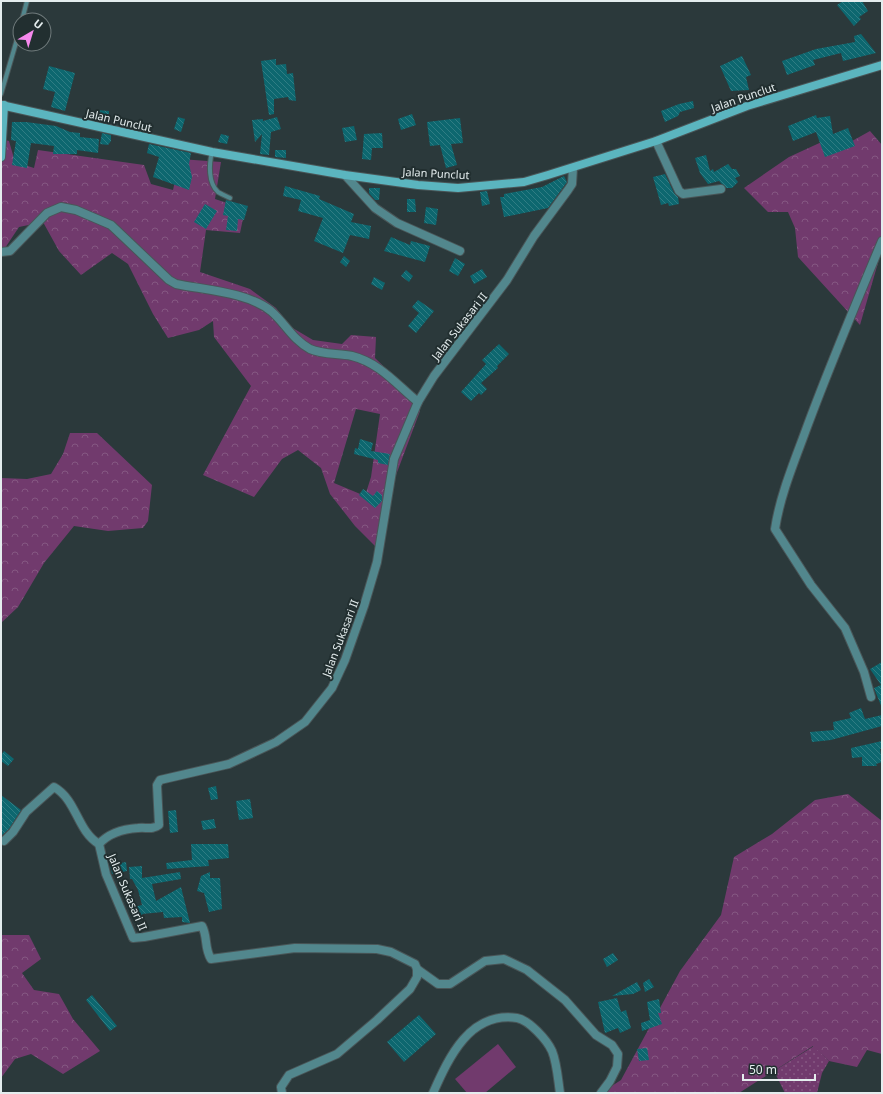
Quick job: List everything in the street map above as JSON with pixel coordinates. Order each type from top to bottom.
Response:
[{"type":"main road","name":"Jalan Punclut","points":[[2,105],[212,152],[345,175],[418,185],[458,188],[524,182],[573,168],[656,141],[747,106],[882,65]]},
{"type":"main road","points":[[1,157],[2,105]]},
{"type":"street","points":[[656,141],[679,191],[683,194],[721,189]]},
{"type":"street","name":"Jalan Sukasari II","points":[[417,970],[415,964],[407,959],[391,952],[377,949],[295,948],[212,959],[207,952],[205,931],[202,926],[144,938],[133,938],[106,874],[99,844],[118,831],[139,828],[156,828],[159,825],[157,785],[160,780],[229,764],[276,742],[305,722],[332,688],[345,660],[364,606],[377,562],[394,459],[418,402],[434,376],[507,280],[534,236],[572,184],[573,168]]},
{"type":"street","points":[[345,175],[363,197],[386,216],[397,223],[460,251]]},
{"type":"street","points":[[1,252],[10,251],[47,213],[62,208],[76,210],[111,225],[169,280],[176,284],[250,298],[271,311],[292,335],[310,349],[331,354],[352,356],[370,363],[388,374],[402,389],[418,402]]},
{"type":"street","points":[[871,698],[864,672],[844,628],[811,585],[775,529],[798,450],[826,375],[882,241]]},
{"type":"street","points":[[4,841],[13,832],[26,812],[54,787],[59,790],[71,803],[86,834],[90,839],[99,844]]},
{"type":"street","points":[[417,970],[438,984],[450,984],[485,961],[504,959],[527,970],[565,1000],[596,1035],[612,1045],[618,1054],[617,1067],[610,1082],[601,1093]]},
{"type":"street","points":[[282,1093],[281,1087],[289,1076],[337,1054],[377,1020],[410,989],[417,977],[417,970]]},
{"type":"street","points":[[434,1093],[445,1066],[468,1035],[492,1018],[505,1016],[521,1018],[531,1025],[552,1050],[560,1093]]},
{"type":"lane","points":[[24,12],[27,1]]},
{"type":"lane","points":[[1,94],[13,52]]},
{"type":"lane","points":[[212,152],[209,162],[213,184],[218,192],[230,198]]},
{"type":"green space","points":[[870,131],[882,145],[882,249],[860,325],[798,257],[795,228],[788,212],[768,212],[744,188],[789,157],[839,134],[845,145]]},
{"type":"green space","points":[[1,139],[9,141],[15,162],[34,168],[38,150],[144,165],[151,184],[173,190],[180,159],[221,162],[215,199],[245,209],[240,233],[206,230],[200,272],[250,289],[276,308],[291,327],[313,340],[342,344],[351,335],[376,337],[375,358],[413,395],[420,411],[387,499],[380,551],[355,526],[330,494],[321,468],[298,450],[282,459],[254,497],[203,475],[251,386],[214,337],[213,321],[199,330],[168,338],[153,314],[128,264],[112,253],[81,275],[59,251],[43,222],[19,227],[1,254]],"holes":[[[356,409],[380,414],[371,477],[365,496],[334,483]]]},
{"type":"green space","points":[[70,433],[97,433],[152,485],[148,521],[143,528],[108,531],[74,526],[44,563],[18,607],[1,623],[1,478],[27,479],[51,474],[63,454]]},
{"type":"green space","points":[[848,794],[882,821],[882,1054],[867,1050],[857,1067],[829,1061],[813,1046],[739,1093],[601,1093],[621,1080],[680,971],[721,915],[734,857],[772,834],[815,800]]},
{"type":"green space","points":[[1,935],[29,935],[41,959],[22,973],[34,990],[59,994],[73,1019],[100,1051],[63,1074],[31,1054],[15,1059],[1,1078]]},
{"type":"green space","points":[[498,1044],[516,1067],[485,1093],[467,1093],[455,1079]]},
{"type":"green space","points":[[814,1046],[829,1061],[822,1073],[817,1093],[785,1093],[774,1071]]},
{"type":"building","points":[[843,1],[862,1],[868,11],[859,17],[861,19],[854,26],[837,5]]},
{"type":"building","points":[[861,34],[876,53],[843,61],[841,53],[813,60],[815,65],[787,75],[782,61],[816,49],[855,42],[854,36]]},
{"type":"building","points":[[742,56],[751,75],[746,77],[749,90],[731,91],[720,66]]},
{"type":"building","points":[[276,59],[276,65],[286,64],[287,74],[293,73],[296,101],[289,100],[288,97],[274,99],[274,114],[269,115],[261,61]]},
{"type":"building","points":[[49,66],[75,73],[65,111],[51,107],[55,92],[43,89]]},
{"type":"building","points":[[693,101],[694,108],[680,112],[678,116],[665,122],[661,111],[679,104]]},
{"type":"building","points":[[97,110],[109,111],[109,119],[97,118]]},
{"type":"building","points":[[412,114],[416,125],[401,130],[398,119]]},
{"type":"building","points":[[816,115],[817,118],[830,116],[833,134],[848,128],[855,146],[825,157],[816,132],[793,141],[788,126]]},
{"type":"building","points":[[178,117],[185,119],[181,132],[174,129]]},
{"type":"building","points":[[277,117],[281,129],[271,132],[269,155],[260,154],[262,134],[255,142],[252,120],[263,119],[263,121]]},
{"type":"building","points":[[460,118],[463,143],[451,144],[457,165],[446,168],[440,145],[430,146],[427,122]]},
{"type":"building","points":[[12,122],[26,122],[56,126],[70,132],[80,133],[80,137],[99,139],[98,153],[77,150],[77,154],[53,154],[54,146],[31,143],[27,168],[12,165],[16,141],[11,140]]},
{"type":"building","points":[[354,126],[357,140],[345,142],[342,128]]},
{"type":"building","points":[[102,133],[111,135],[111,141],[108,145],[100,144]]},
{"type":"building","points":[[382,133],[383,148],[372,148],[371,160],[362,159],[364,134]]},
{"type":"building","points":[[221,134],[229,136],[227,144],[218,142]]},
{"type":"building","points":[[149,144],[191,153],[189,164],[192,177],[189,190],[153,177],[159,157],[147,153]]},
{"type":"building","points":[[275,150],[286,150],[286,158],[275,157]]},
{"type":"building","points":[[706,155],[710,171],[713,169],[714,172],[728,164],[732,169],[736,169],[740,176],[735,178],[738,182],[732,188],[726,188],[719,181],[708,184],[700,173],[695,158]]},
{"type":"building","points":[[665,174],[674,193],[678,197],[679,204],[669,206],[668,203],[661,205],[653,177]]},
{"type":"building","points":[[564,176],[567,182],[548,208],[504,217],[500,197],[504,197],[504,194],[542,187]]},
{"type":"building","points":[[285,186],[320,196],[319,199],[354,214],[351,222],[371,226],[369,239],[350,235],[343,253],[314,241],[323,218],[298,211],[301,200],[283,196]]},
{"type":"building","points":[[369,188],[380,188],[379,200],[375,200],[369,193]]},
{"type":"building","points":[[487,191],[490,204],[482,206],[480,192]]},
{"type":"building","points":[[407,199],[415,199],[416,212],[407,212]]},
{"type":"building","points":[[226,200],[248,206],[244,220],[238,219],[237,231],[226,230],[228,216],[223,215]]},
{"type":"building","points":[[205,204],[217,211],[206,229],[194,222]]},
{"type":"building","points":[[426,207],[438,209],[436,225],[424,223]]},
{"type":"building","points":[[391,237],[410,245],[411,241],[430,246],[425,262],[384,251]]},
{"type":"building","points":[[344,256],[350,261],[346,267],[340,262]]},
{"type":"building","points":[[455,258],[465,264],[458,276],[449,271]]},
{"type":"building","points":[[482,269],[487,277],[474,284],[470,276]]},
{"type":"building","points":[[406,270],[413,276],[409,282],[401,276]]},
{"type":"building","points":[[374,277],[385,283],[382,290],[371,284]]},
{"type":"building","points":[[418,300],[434,311],[416,333],[408,326],[419,313],[412,307]]},
{"type":"building","points":[[499,344],[509,354],[497,366],[498,368],[481,383],[487,389],[481,395],[479,393],[471,401],[461,392],[486,364],[482,360]]},
{"type":"building","points":[[360,439],[373,443],[371,451],[390,454],[388,465],[378,463],[378,460],[354,454],[355,448],[358,449]]},
{"type":"building","points":[[363,489],[373,496],[377,491],[382,495],[382,501],[375,508],[359,495]]},
{"type":"building","points":[[882,662],[882,708],[874,688],[881,685],[870,669]]},
{"type":"building","points":[[861,708],[865,719],[882,715],[882,726],[831,740],[812,742],[810,732],[834,730],[833,722],[851,718],[849,713]]},
{"type":"building","points":[[882,741],[882,748],[880,749],[882,762],[876,764],[877,766],[862,766],[862,757],[852,758],[851,748]]},
{"type":"building","points":[[4,751],[14,759],[8,766],[1,761],[1,755]]},
{"type":"building","points":[[216,786],[218,799],[211,800],[208,788]]},
{"type":"building","points":[[1,795],[21,810],[9,829],[1,836]]},
{"type":"building","points":[[250,799],[253,818],[239,820],[236,801]]},
{"type":"building","points":[[176,810],[178,832],[170,833],[168,811]]},
{"type":"building","points":[[214,819],[216,828],[203,830],[201,821]]},
{"type":"building","points":[[191,844],[228,844],[229,858],[208,860],[209,866],[167,869],[166,863],[192,860]]},
{"type":"building","points":[[126,862],[127,871],[112,874],[110,865]]},
{"type":"building","points":[[142,866],[142,878],[180,872],[181,879],[152,884],[156,901],[181,887],[190,923],[182,922],[182,917],[164,918],[163,912],[142,914],[143,916],[134,919],[130,908],[142,905],[138,890],[132,879],[130,879],[129,867]]},
{"type":"building","points":[[210,872],[210,878],[220,878],[222,909],[209,912],[204,893],[197,891],[201,876]]},
{"type":"building","points":[[613,953],[618,960],[607,967],[603,959]]},
{"type":"building","points":[[649,979],[654,987],[645,992],[643,983]]},
{"type":"building","points":[[637,982],[641,990],[633,994],[612,996]]},
{"type":"building","points":[[92,995],[117,1026],[110,1031],[86,1000]]},
{"type":"building","points":[[617,998],[621,1012],[626,1010],[631,1028],[620,1033],[618,1028],[605,1033],[598,1002]]},
{"type":"building","points":[[659,999],[661,1013],[658,1013],[662,1024],[642,1031],[641,1023],[650,1020],[647,1002]]},
{"type":"building","points":[[419,1015],[436,1034],[404,1062],[387,1042]]},
{"type":"building","points":[[647,1048],[649,1060],[639,1061],[637,1049]]}]
